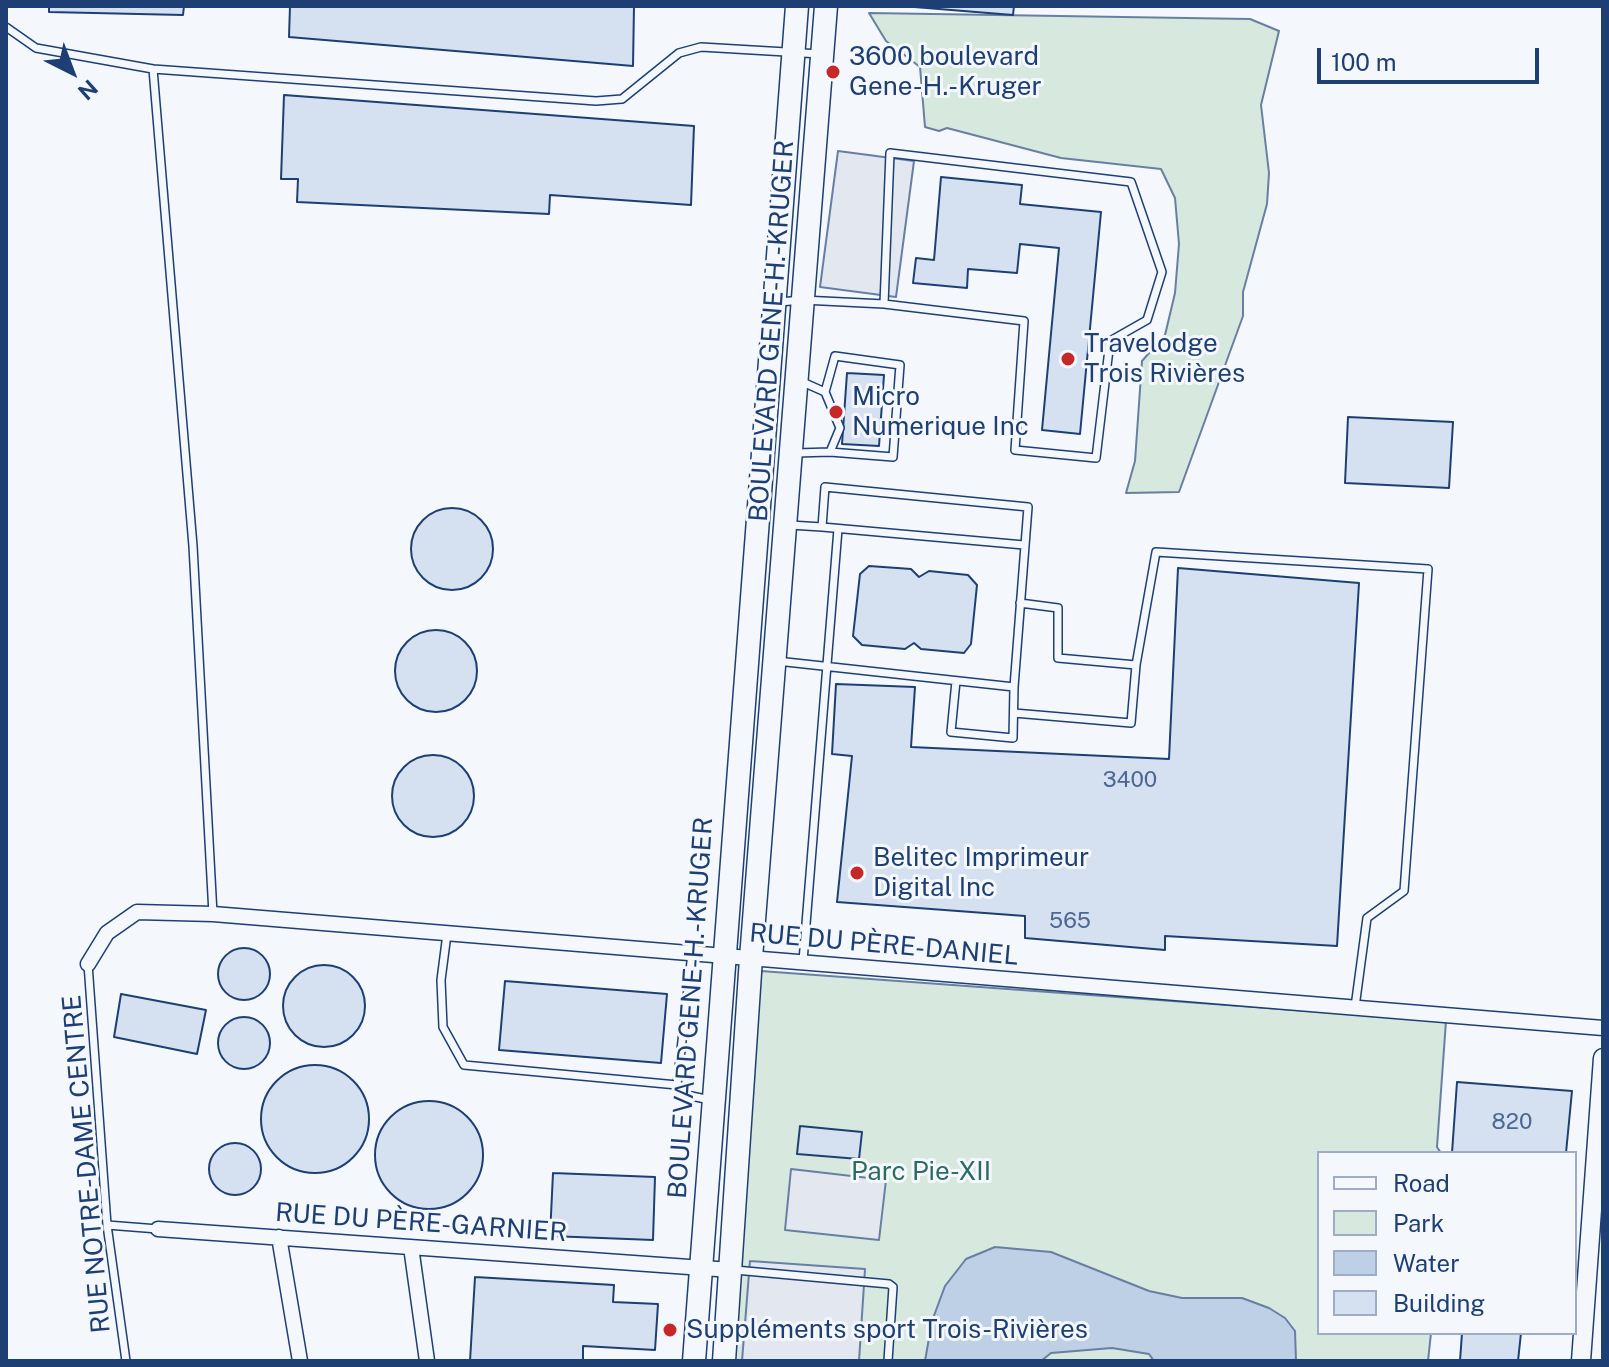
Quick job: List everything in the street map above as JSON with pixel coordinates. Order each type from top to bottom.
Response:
[{"type":"main road","name":"BOULEVARD GENE-H.-KRUGER","points":[[694,1361],[745,658],[797,6]]},
{"type":"main road","name":"BOULEVARD GENE-H.-KRUGER","points":[[724,1361],[751,958],[826,6]]},
{"type":"street","points":[[745,658],[774,661]]},
{"type":"street","name":"RUE DU PÈRE-DANIEL","points":[[88,964],[107,933],[137,912],[213,914],[1603,1028]]},
{"type":"street","points":[[1581,1361],[1597,1216],[1603,1058]]},
{"type":"street","name":"RUE DU PÈRE-GARNIER","points":[[158,1229],[731,1270]]},
{"type":"street","points":[[279,1237],[300,1361]]},
{"type":"street","points":[[411,1247],[427,1361]]},
{"type":"lane","points":[[6,27],[36,48],[153,69],[596,101],[622,99],[679,53],[701,47],[822,54]]},
{"type":"lane","points":[[153,69],[193,546],[213,914]]},
{"type":"lane","points":[[773,303],[803,300],[884,304],[1024,321],[1015,450],[1096,458],[1110,341],[1147,320],[1162,272],[1131,182],[890,153],[884,304]]},
{"type":"lane","points":[[791,453],[830,452],[893,457],[900,365],[835,356],[825,392],[840,428],[830,452]]},
{"type":"lane","points":[[796,380],[825,392]]},
{"type":"lane","points":[[822,527],[825,487],[1028,507],[1013,738],[951,732],[956,681]]},
{"type":"lane","points":[[785,524],[1024,545]]},
{"type":"lane","points":[[803,962],[838,529]]},
{"type":"lane","points":[[1014,713],[1131,723],[1136,665],[1156,552],[1428,569],[1404,891],[1367,918],[1355,1009]]},
{"type":"lane","points":[[1020,603],[1058,608],[1058,658],[1136,665]]},
{"type":"lane","points":[[774,661],[1014,687]]},
{"type":"lane","points":[[447,933],[441,980],[443,1027],[464,1065],[677,1085],[687,1095],[713,1100]]},
{"type":"lane","points":[[677,1085],[692,953]]},
{"type":"lane","name":"RUE NOTRE-DAME CENTRE","points":[[88,964],[107,1225],[126,1361]]},
{"type":"lane","name":"RUE DU PÈRE-GARNIER","points":[[107,1225],[158,1229]]},
{"type":"lane","points":[[731,1270],[889,1284],[893,1287],[888,1361]]},
{"type":"green space","points":[[869,13],[1250,19],[1279,31],[1261,105],[1269,173],[1267,204],[1243,292],[1243,316],[1179,492],[1126,493],[1135,461],[1142,361],[1165,335],[1175,293],[1179,244],[1175,198],[1161,169],[1061,158],[947,128],[939,131],[925,127],[920,67],[886,41]]},
{"type":"green space","name":"Parc Pie-XII","points":[[747,970],[1446,1021],[1437,1147],[1440,1151],[1317,1151],[1317,1335],[1431,1335],[1428,1361],[720,1361]]},
{"type":"shaded area","points":[[838,151],[914,161],[896,297],[820,287]]},
{"type":"shaded area","points":[[791,1169],[886,1180],[879,1240],[785,1230]]},
{"type":"shaded area","points":[[750,1261],[865,1269],[859,1361],[742,1361]]},
{"type":"water","points":[[995,1247],[1051,1252],[1149,1291],[1182,1298],[1242,1298],[1269,1308],[1285,1318],[1295,1331],[1296,1361],[1154,1361],[1149,1354],[1112,1348],[1051,1353],[1041,1361],[925,1361],[932,1321],[945,1286],[966,1259]]},
{"type":"building","points":[[49,6],[184,6],[183,15],[49,12]]},
{"type":"building","points":[[290,6],[634,6],[633,66],[289,37]]},
{"type":"building","points":[[902,6],[1014,6],[1013,15]]},
{"type":"building","points":[[284,95],[694,126],[691,205],[550,195],[549,214],[297,202],[298,179],[281,179]]},
{"type":"building","name":"Travelodge Trois Rivières","points":[[941,177],[1022,185],[1020,204],[1101,212],[1080,434],[1042,430],[1059,248],[1020,244],[1017,273],[968,269],[967,288],[913,283],[916,258],[934,260]]},
{"type":"building","points":[[847,373],[884,375],[879,446],[842,444]]},
{"type":"building","points":[[1348,417],[1453,422],[1449,488],[1345,483]]},
{"type":"building","points":[[452,508],[468,511],[481,520],[490,533],[493,549],[490,565],[481,578],[468,587],[452,590],[436,587],[423,578],[414,565],[411,549],[414,533],[423,520],[436,511]]},
{"type":"building","points":[[869,566],[911,569],[919,577],[929,571],[968,575],[977,585],[971,644],[964,653],[921,649],[914,643],[905,649],[862,645],[853,636],[860,574]]},
{"type":"building","points":[[1178,568],[1359,583],[1337,946],[1165,936],[1165,950],[1025,938],[1025,916],[837,902],[852,756],[832,754],[836,684],[915,687],[911,747],[1169,759]]},
{"type":"building","points":[[436,630],[452,633],[465,642],[474,655],[477,671],[474,687],[465,700],[452,709],[436,712],[420,709],[407,700],[398,687],[395,671],[398,655],[407,642],[420,633]]},
{"type":"building","points":[[433,755],[449,758],[462,767],[471,780],[474,796],[471,812],[462,825],[449,834],[433,837],[417,834],[404,825],[395,812],[392,796],[395,780],[404,767],[417,758]]},
{"type":"building","points":[[244,948],[262,956],[270,974],[262,992],[244,1000],[226,992],[218,974],[226,956]]},
{"type":"building","points":[[324,965],[340,968],[353,977],[362,990],[365,1006],[362,1022],[353,1035],[340,1044],[324,1047],[308,1044],[295,1035],[286,1022],[283,1006],[286,990],[295,977],[308,968]]},
{"type":"building","points":[[505,981],[667,994],[661,1063],[499,1050]]},
{"type":"building","points":[[121,994],[206,1010],[197,1054],[114,1037]]},
{"type":"building","points":[[244,1017],[262,1025],[270,1043],[262,1061],[244,1069],[226,1061],[218,1043],[226,1025]]},
{"type":"building","points":[[315,1065],[336,1069],[353,1081],[365,1098],[369,1119],[365,1140],[353,1157],[336,1169],[315,1173],[294,1169],[277,1157],[265,1140],[261,1119],[265,1098],[277,1081],[294,1069]]},
{"type":"building","points":[[1457,1082],[1572,1091],[1566,1151],[1452,1151]]},
{"type":"building","points":[[429,1101],[450,1105],[467,1117],[479,1134],[483,1155],[479,1176],[467,1193],[450,1205],[429,1209],[408,1205],[391,1193],[379,1176],[375,1155],[379,1134],[391,1117],[408,1105]]},
{"type":"building","points":[[800,1126],[862,1132],[859,1159],[797,1154]]},
{"type":"building","points":[[235,1143],[253,1151],[261,1169],[253,1187],[235,1195],[217,1187],[209,1169],[217,1151]]},
{"type":"building","points":[[553,1173],[655,1177],[653,1240],[550,1236]]},
{"type":"building","points":[[475,1277],[614,1285],[613,1302],[658,1304],[655,1350],[583,1346],[583,1361],[470,1361]]},
{"type":"building","points":[[1462,1335],[1521,1335],[1518,1361],[1460,1361]]},
{"type":"place","name":"3600 boulevard Gene-H.-Kruger","points":[[833,72]]},
{"type":"place","name":"Travelodge Trois Rivières","points":[[1068,359]]},
{"type":"place","name":"Micro Numerique Inc","points":[[836,412]]},
{"type":"place","name":"Belitec Imprimeur Digital Inc","points":[[857,873]]},
{"type":"place","name":"Suppléments sport Trois-Rivières","points":[[670,1330]]}]
